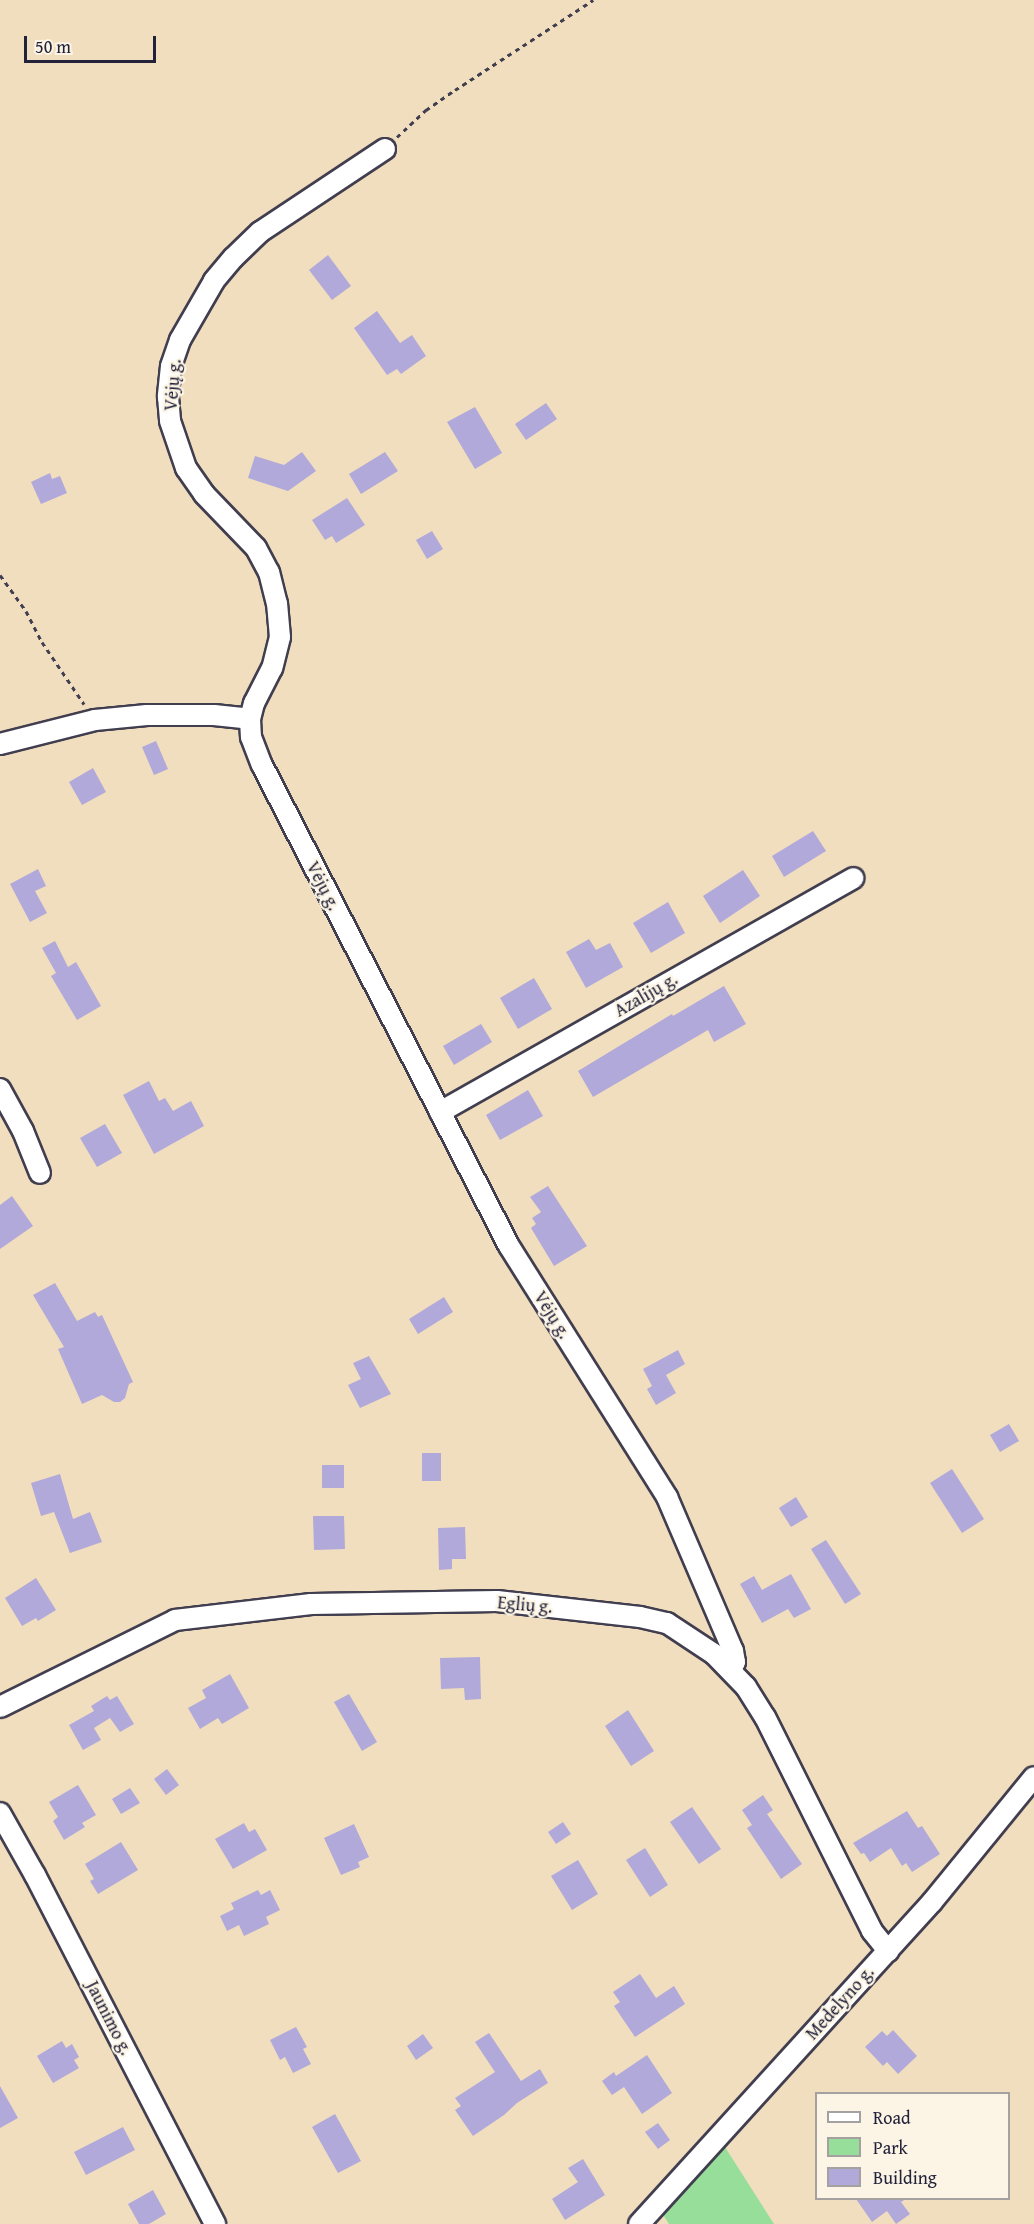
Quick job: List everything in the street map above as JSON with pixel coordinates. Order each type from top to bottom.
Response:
[{"type":"street","name":"Vėjų g.","points":[[385,149],[284,214],[233,258],[195,312],[180,340],[171,366],[168,397],[170,421],[186,468],[204,494],[256,548],[269,572],[278,603],[277,652],[254,703],[250,720],[251,737],[262,765],[509,1246],[667,1497],[723,1625],[735,1662],[731,1670]]},
{"type":"street","points":[[0,744],[95,720],[147,715],[214,715],[250,720]]},
{"type":"street","name":"Azalijų g.","points":[[440,1112],[853,878]]},
{"type":"street","points":[[0,1089],[23,1131],[40,1173]]},
{"type":"street","name":"Eglių g.","points":[[0,1707],[176,1620],[311,1605],[497,1601],[640,1617],[667,1623],[691,1637],[731,1670],[746,1687],[765,1717],[872,1932],[888,1951]]},
{"type":"street","name":"Medelyno g.","points":[[639,2224],[932,1902],[1034,1777]]},
{"type":"street","name":"Jaunimo g.","points":[[0,1813],[40,1885],[215,2224]]},
{"type":"path","points":[[385,149],[418,117],[445,96],[594,0]]},
{"type":"path","points":[[0,576],[27,611],[42,642],[95,720]]},
{"type":"green space","points":[[723,2144],[774,2224],[669,2224],[662,2213]]},
{"type":"building","points":[[328,255],[351,286],[332,300],[309,270]]},
{"type":"building","points":[[377,311],[400,343],[412,335],[426,356],[401,374],[397,369],[387,375],[354,328]]},
{"type":"building","points":[[546,403],[557,419],[526,440],[515,424]]},
{"type":"building","points":[[475,407],[502,453],[475,469],[447,422]]},
{"type":"building","points":[[302,452],[316,471],[288,491],[248,478],[255,456],[284,465]]},
{"type":"building","points":[[385,452],[398,471],[361,494],[349,474]]},
{"type":"building","points":[[50,473],[52,479],[60,476],[67,493],[41,504],[31,482]]},
{"type":"building","points":[[347,498],[365,525],[336,543],[332,536],[325,540],[312,520]]},
{"type":"building","points":[[432,531],[443,549],[427,559],[416,540]]},
{"type":"building","points":[[156,741],[168,769],[154,775],[142,747]]},
{"type":"building","points":[[93,768],[106,792],[82,805],[69,782]]},
{"type":"building","points":[[813,831],[826,851],[784,877],[772,856]]},
{"type":"building","points":[[38,869],[46,886],[35,891],[47,913],[30,922],[10,884]]},
{"type":"building","points":[[743,870],[760,896],[720,923],[703,896]]},
{"type":"building","points":[[668,902],[685,933],[651,953],[633,923]]},
{"type":"building","points":[[589,939],[596,950],[610,943],[623,967],[586,988],[566,952]]},
{"type":"building","points":[[55,941],[68,967],[76,962],[101,1006],[77,1020],[51,976],[56,973],[42,948]]},
{"type":"building","points":[[534,978],[552,1009],[518,1029],[500,998]]},
{"type":"building","points":[[724,986],[746,1024],[714,1042],[708,1030],[593,1097],[578,1071],[672,1014],[673,1016]]},
{"type":"building","points":[[481,1024],[492,1042],[454,1065],[443,1046]]},
{"type":"building","points":[[149,1081],[159,1101],[165,1098],[173,1111],[191,1101],[204,1126],[154,1154],[123,1095]]},
{"type":"building","points":[[528,1090],[543,1116],[500,1140],[486,1115]]},
{"type":"building","points":[[105,1124],[122,1153],[97,1167],[80,1138]]},
{"type":"building","points":[[548,1186],[587,1246],[554,1266],[531,1228],[536,1224],[532,1218],[541,1212],[530,1197]]},
{"type":"building","points":[[12,1196],[33,1226],[0,1249],[0,1205]]},
{"type":"building","points":[[55,1283],[77,1321],[95,1312],[98,1317],[102,1315],[133,1382],[129,1384],[125,1398],[120,1402],[114,1402],[102,1395],[82,1404],[58,1349],[64,1347],[33,1295]]},
{"type":"building","points":[[444,1297],[453,1312],[418,1334],[409,1319]]},
{"type":"building","points":[[678,1350],[685,1364],[666,1375],[676,1393],[656,1405],[647,1389],[652,1386],[643,1369]]},
{"type":"building","points":[[369,1356],[391,1394],[360,1408],[348,1385],[361,1379],[353,1363]]},
{"type":"building","points":[[1009,1424],[1019,1441],[1000,1452],[990,1435]]},
{"type":"building","points":[[422,1453],[441,1453],[441,1481],[422,1481]]},
{"type":"building","points":[[322,1465],[344,1465],[344,1488],[322,1488]]},
{"type":"building","points":[[952,1469],[984,1519],[962,1533],[930,1483]]},
{"type":"building","points":[[60,1474],[73,1519],[90,1512],[102,1542],[70,1553],[54,1512],[41,1516],[31,1483]]},
{"type":"building","points":[[796,1497],[808,1517],[791,1527],[779,1508]]},
{"type":"building","points":[[313,1516],[344,1516],[345,1549],[314,1550]]},
{"type":"building","points":[[465,1527],[466,1559],[452,1559],[452,1569],[439,1570],[438,1528]]},
{"type":"building","points":[[826,1540],[861,1594],[845,1604],[811,1549]]},
{"type":"building","points":[[791,1574],[811,1609],[794,1618],[788,1609],[762,1623],[740,1584],[754,1576],[762,1590]]},
{"type":"building","points":[[36,1578],[56,1610],[38,1621],[36,1618],[22,1626],[5,1598]]},
{"type":"building","points":[[480,1657],[481,1699],[465,1700],[464,1688],[441,1689],[440,1658]]},
{"type":"building","points":[[230,1674],[249,1708],[222,1724],[218,1718],[200,1729],[188,1708],[206,1698],[202,1690]]},
{"type":"building","points":[[349,1694],[377,1742],[362,1751],[334,1702]]},
{"type":"building","points":[[107,1696],[110,1700],[117,1696],[134,1724],[120,1732],[110,1718],[94,1728],[101,1740],[83,1750],[69,1725],[94,1711],[91,1706]]},
{"type":"building","points":[[628,1710],[654,1751],[631,1766],[605,1726]]},
{"type":"building","points":[[167,1769],[179,1785],[166,1795],[154,1779]]},
{"type":"building","points":[[78,1785],[96,1815],[82,1823],[85,1827],[64,1840],[53,1821],[58,1817],[49,1802]]},
{"type":"building","points":[[130,1788],[140,1803],[121,1814],[112,1799]]},
{"type":"building","points":[[763,1795],[773,1810],[767,1814],[802,1864],[781,1879],[747,1828],[752,1825],[742,1810]]},
{"type":"building","points":[[692,1807],[721,1849],[699,1864],[670,1822]]},
{"type":"building","points":[[907,1811],[918,1828],[922,1826],[940,1854],[912,1872],[906,1863],[902,1866],[891,1848],[870,1862],[853,1843]]},
{"type":"building","points":[[563,1822],[571,1834],[556,1844],[548,1832]]},
{"type":"building","points":[[244,1823],[249,1832],[255,1829],[267,1850],[233,1869],[215,1839]]},
{"type":"building","points":[[354,1824],[369,1857],[358,1862],[360,1867],[341,1875],[324,1838]]},
{"type":"building","points":[[121,1842],[138,1870],[98,1894],[90,1881],[94,1879],[85,1864]]},
{"type":"building","points":[[645,1848],[668,1885],[650,1897],[626,1860]]},
{"type":"building","points":[[578,1860],[598,1894],[572,1910],[551,1876]]},
{"type":"building","points":[[258,1890],[261,1895],[270,1890],[280,1910],[266,1917],[269,1924],[244,1936],[239,1925],[227,1931],[220,1916],[234,1909],[231,1903]]},
{"type":"building","points":[[640,1974],[656,1998],[674,1986],[685,2004],[635,2037],[614,2006],[620,2002],[613,1992]]},
{"type":"building","points":[[296,2027],[307,2047],[303,2049],[311,2064],[293,2073],[285,2057],[280,2060],[270,2040]]},
{"type":"building","points":[[893,2030],[917,2056],[898,2074],[887,2062],[883,2066],[865,2047],[882,2031],[887,2036]]},
{"type":"building","points":[[489,2033],[521,2081],[540,2069],[548,2083],[473,2136],[455,2110],[461,2106],[455,2098],[495,2072],[475,2042]]},
{"type":"building","points":[[423,2034],[433,2048],[416,2060],[407,2046]]},
{"type":"building","points":[[62,2041],[66,2048],[72,2044],[79,2057],[74,2060],[79,2068],[53,2083],[37,2056]]},
{"type":"building","points":[[647,2055],[672,2093],[642,2114],[624,2087],[612,2095],[602,2081],[614,2072],[616,2076]]},
{"type":"building","points":[[0,2086],[18,2118],[0,2128]]},
{"type":"building","points":[[335,2114],[361,2161],[338,2173],[312,2127]]},
{"type":"building","points":[[658,2123],[670,2140],[658,2149],[645,2132]]},
{"type":"building","points":[[123,2127],[135,2150],[86,2175],[74,2152]]},
{"type":"building","points":[[583,2159],[605,2195],[565,2220],[552,2199],[578,2182],[568,2168]]},
{"type":"building","points":[[153,2190],[166,2214],[149,2224],[139,2224],[128,2204]]},
{"type":"building","points":[[857,2200],[904,2200],[901,2202],[910,2214],[896,2224],[887,2211],[872,2222]]}]
